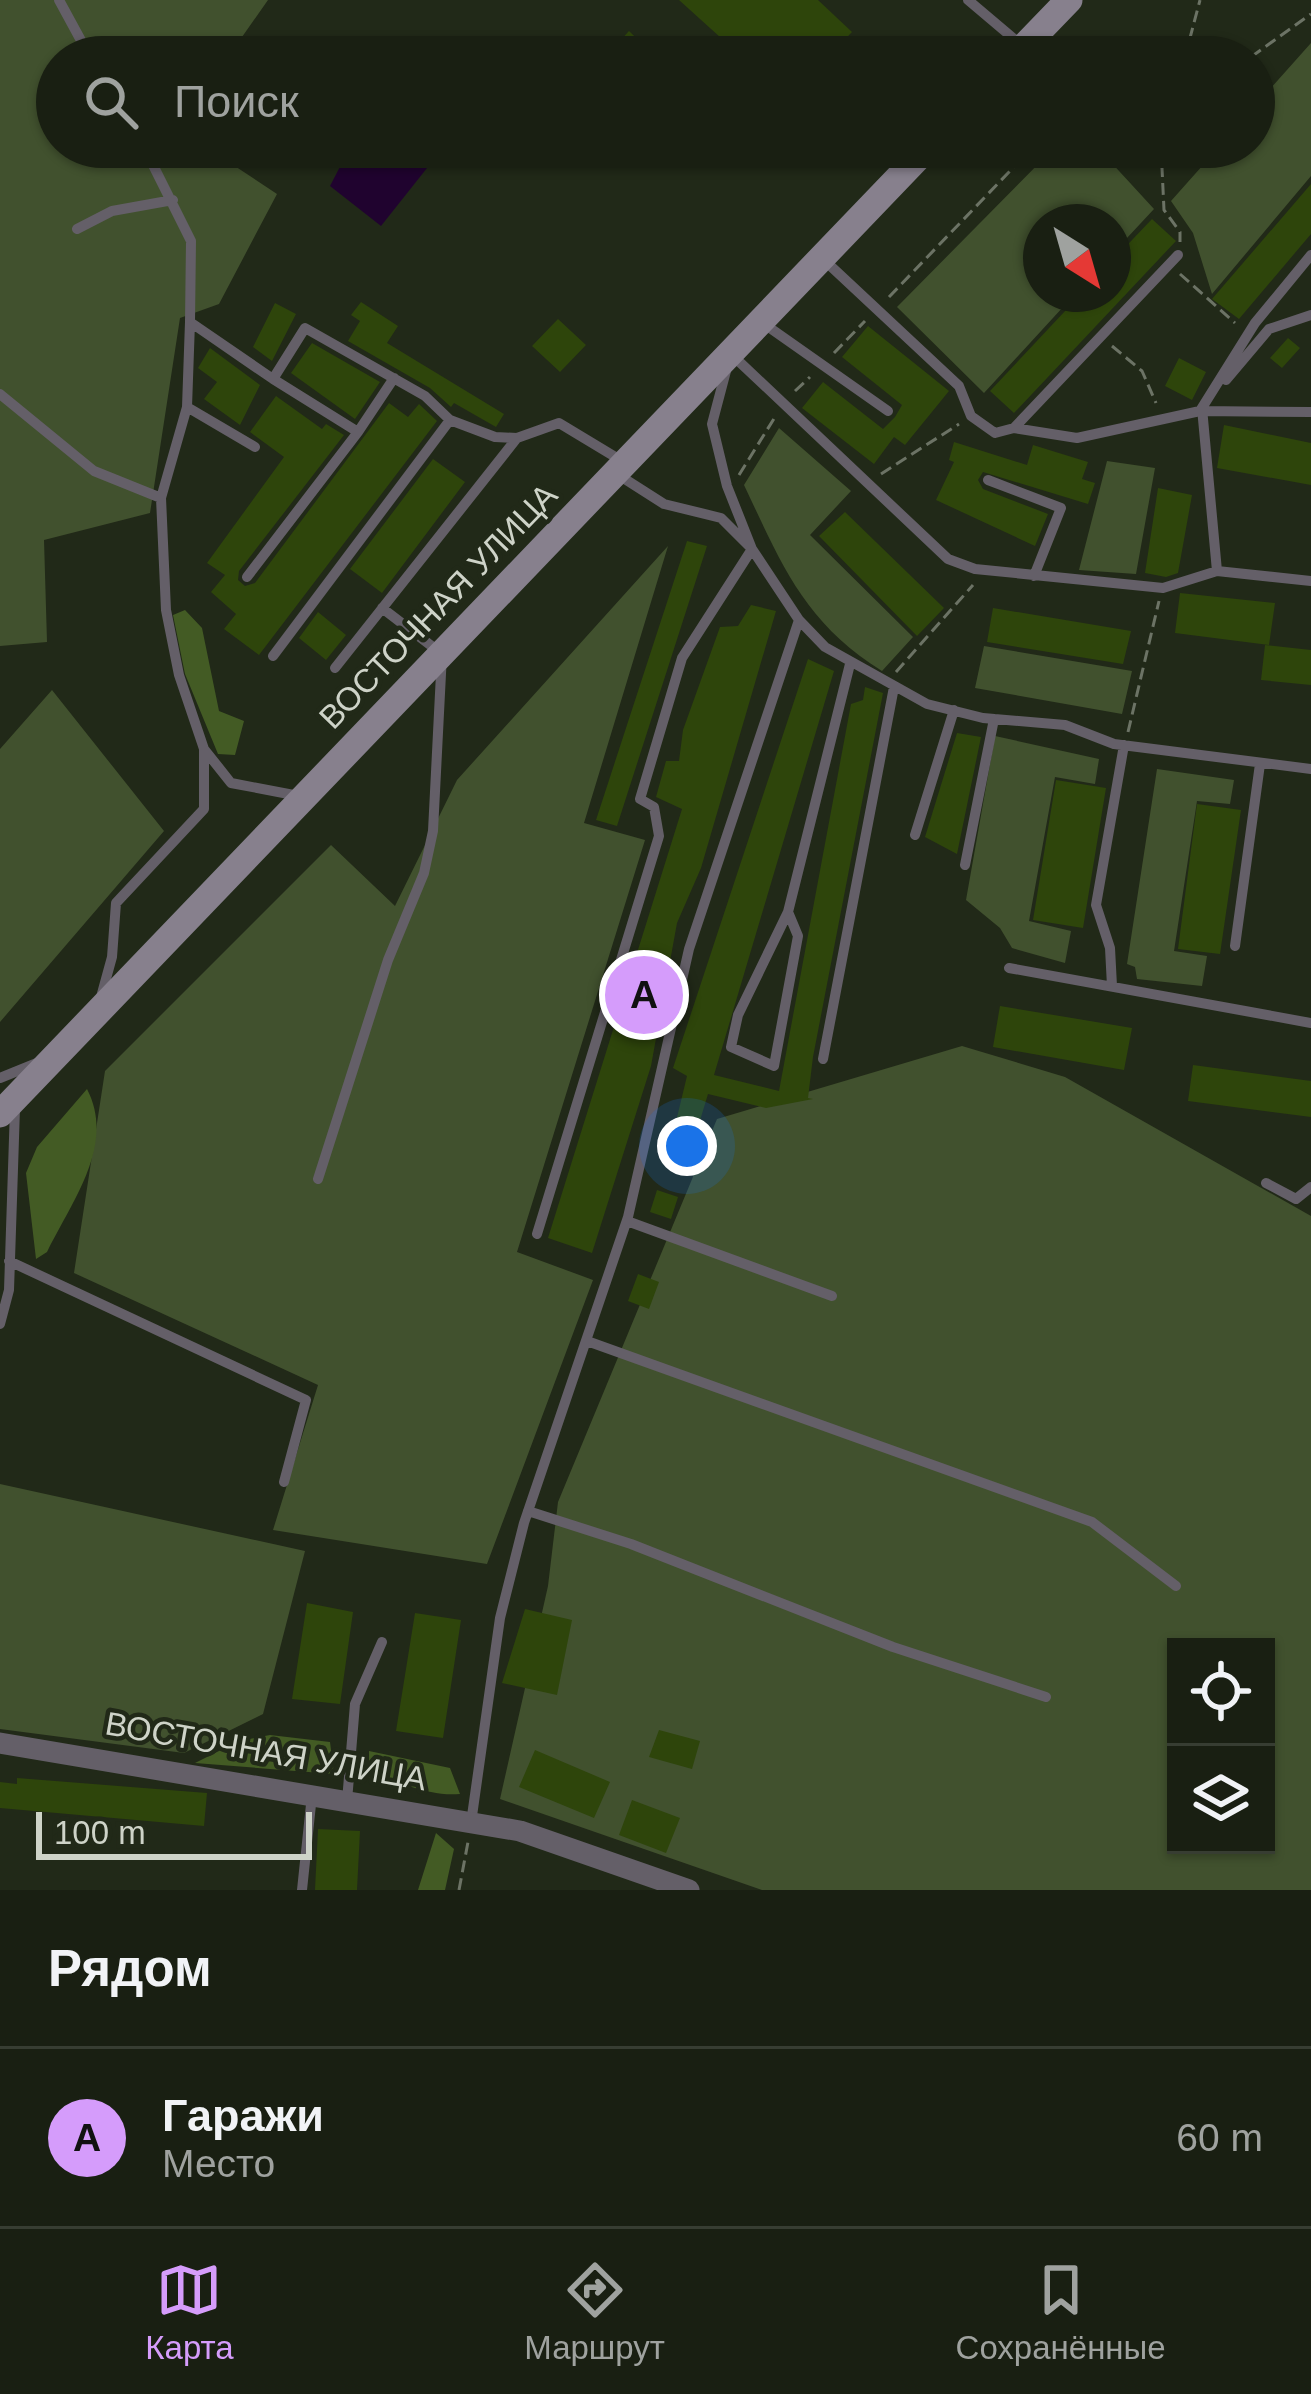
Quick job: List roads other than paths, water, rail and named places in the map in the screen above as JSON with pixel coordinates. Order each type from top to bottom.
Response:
[{"type":"main road","points":[[1034,36],[1069,0]]},
{"type":"main road","name":"ВОСТОЧНАЯ УЛИЦА","points":[[5,1097],[97,1013],[908,168]]},
{"type":"street","name":"ВОСТОЧНАЯ УЛИЦА","points":[[0,1743],[520,1831],[688,1890]]},
{"type":"lane","points":[[59,0],[79,36]]},
{"type":"lane","points":[[968,0],[1003,36]]},
{"type":"lane","points":[[155,168],[191,241],[187,406],[160,498],[166,610],[178,675],[204,749],[231,783],[304,797]]},
{"type":"lane","points":[[76,229],[112,211],[173,200]]},
{"type":"lane","points":[[1217,571],[1200,411],[1255,323],[1311,254]]},
{"type":"lane","points":[[822,258],[958,386],[971,416],[995,433],[1014,428],[1077,438],[1200,411],[1311,412]]},
{"type":"lane","points":[[1014,428],[1174,260]]},
{"type":"lane","points":[[1200,411],[1269,329],[1311,315]]},
{"type":"lane","points":[[190,322],[358,432]]},
{"type":"lane","points":[[760,322],[888,411]]},
{"type":"lane","points":[[273,379],[305,328],[394,379],[450,419],[495,437],[518,438],[559,423],[664,504],[722,518],[752,549],[799,620],[850,664],[954,710],[1065,725],[1124,746],[1311,769]]},
{"type":"lane","points":[[752,549],[727,486],[712,424],[730,353],[948,559],[987,570],[1162,588],[1217,571],[1311,581]]},
{"type":"lane","points":[[247,577],[394,379]]},
{"type":"lane","points":[[0,394],[94,471],[160,498]]},
{"type":"lane","points":[[187,406],[255,447]]},
{"type":"lane","points":[[273,656],[450,419]]},
{"type":"lane","points":[[335,668],[518,438]]},
{"type":"lane","points":[[988,480],[1061,508],[1034,576]]},
{"type":"lane","points":[[538,1234],[659,836],[654,807],[640,799],[682,658],[752,549]]},
{"type":"lane","points":[[318,1179],[388,960],[424,873],[433,831],[442,654],[382,608]]},
{"type":"lane","points":[[471,1822],[500,1618],[528,1511],[627,1221],[689,949],[799,620]]},
{"type":"lane","points":[[788,912],[798,936],[774,1066],[731,1047],[738,1015],[788,912],[850,664]]},
{"type":"lane","points":[[823,1059],[890,685]]},
{"type":"lane","points":[[916,836],[954,710]]},
{"type":"lane","points":[[965,865],[994,718]]},
{"type":"lane","points":[[1112,986],[1110,948],[1096,905],[1124,746]]},
{"type":"lane","points":[[97,1013],[112,957],[116,903],[204,809],[204,749]]},
{"type":"lane","points":[[1235,946],[1260,764]]},
{"type":"lane","points":[[1009,968],[1311,1023]]},
{"type":"lane","points":[[0,1324],[9,1261],[5,1097]]},
{"type":"lane","points":[[1266,1183],[1296,1198],[1311,1187]]},
{"type":"lane","points":[[627,1221],[832,1296]]},
{"type":"lane","points":[[9,1261],[306,1400],[284,1482]]},
{"type":"lane","points":[[587,1341],[1092,1522],[1176,1586]]},
{"type":"lane","points":[[528,1511],[631,1544],[893,1647],[1046,1697]]},
{"type":"lane","points":[[347,1801],[355,1704],[382,1642]]},
{"type":"lane","points":[[302,1890],[312,1795]]},
{"type":"place","name":"Гаражи","points":[[644,995]]}]
